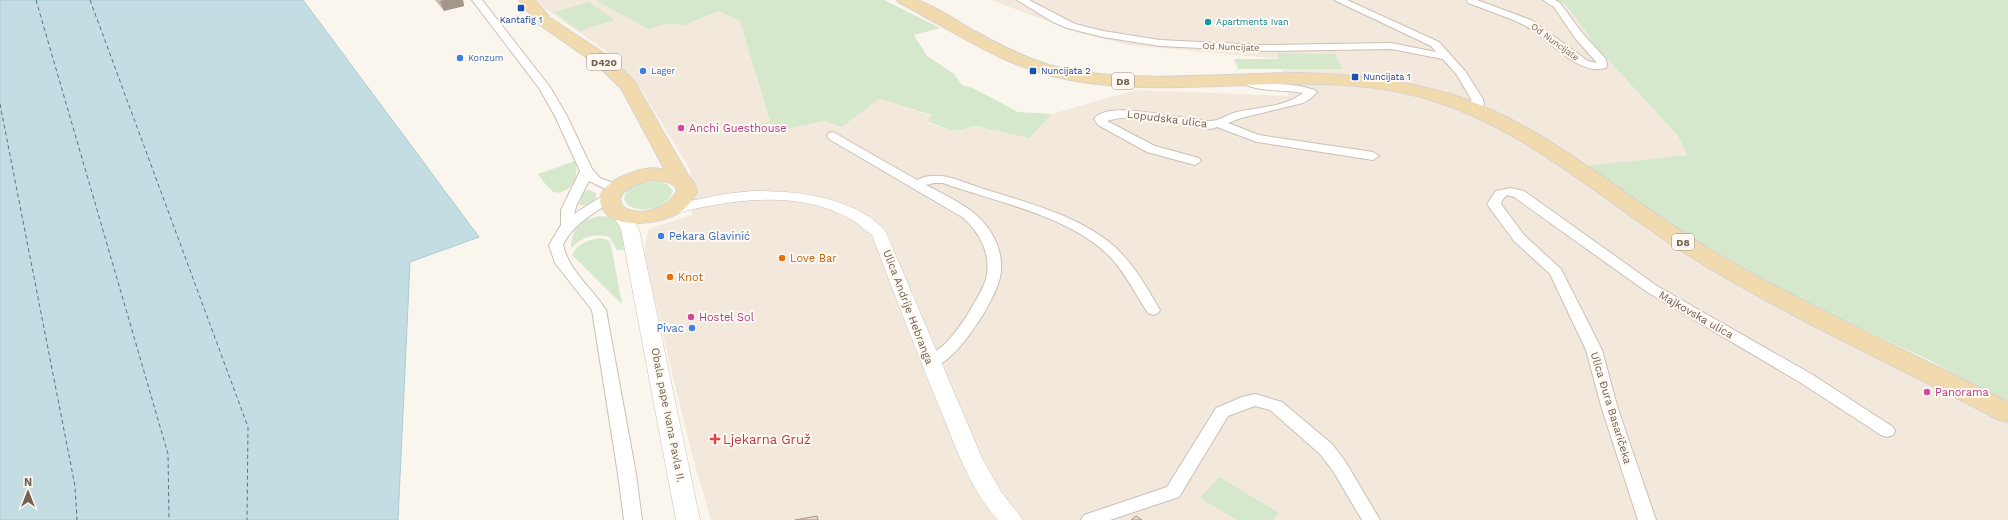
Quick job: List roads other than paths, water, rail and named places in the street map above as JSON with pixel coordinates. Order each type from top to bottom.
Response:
[{"type":"main road","name":"D420","points":[[527,0],[543,20],[602,60],[619,75],[637,100],[661,143],[670,164],[683,182]]},
{"type":"main road","name":"D8","points":[[905,0],[983,44],[1022,62],[1052,71],[1098,79],[1129,81],[1336,80],[1386,85],[1434,95],[1476,110],[1526,136],[1574,166],[1659,226],[1744,279],[1791,305],[2008,413]]},
{"type":"main road","points":[[642,176],[654,166],[659,157],[661,143]]},
{"type":"main road","points":[[633,240],[642,226],[664,212],[686,197],[687,190],[683,182],[664,175],[642,176],[632,179],[616,203],[638,217],[664,212]]},
{"type":"main road","name":"Obala pape Ivana Pavla II.","points":[[616,203],[628,223],[633,240],[656,350],[688,520]]},
{"type":"street","points":[[477,0],[544,86],[564,123],[586,171],[616,203],[582,215],[567,224],[558,238],[556,253],[560,261],[594,300],[598,310],[627,474],[633,520]]},
{"type":"street","name":"Od Nuncijate","points":[[1022,0],[1057,20],[1071,26],[1103,34],[1160,43],[1262,48],[1391,46],[1446,56]]},
{"type":"street","points":[[1339,0],[1435,44],[1461,73],[1477,99],[1478,104],[1476,110]]},
{"type":"street","name":"Od Nuncijate","points":[[1471,1],[1517,17],[1527,22],[1584,63],[1594,67],[1602,66],[1602,61],[1578,36],[1557,4],[1548,0]]},
{"type":"street","name":"Lopudska ulica","points":[[1220,124],[1240,115],[1295,103],[1309,96],[1312,92],[1300,89],[1258,85],[1245,80]]},
{"type":"street","name":"Lopudska ulica","points":[[1195,161],[1151,149],[1102,123],[1100,119],[1109,115],[1126,114],[1197,124],[1220,124],[1257,138],[1372,156]]},
{"type":"street","points":[[833,136],[970,218],[981,227],[991,246],[994,260],[993,278],[966,329],[952,349],[930,364]]},
{"type":"street","points":[[567,224],[567,210],[581,187],[586,171]]},
{"type":"street","points":[[917,185],[925,180],[934,178],[945,180],[1050,217],[1088,234],[1109,248],[1122,262],[1153,310]]},
{"type":"street","name":"Ulica Andrije Hebranga","points":[[683,182],[702,194],[730,197],[803,198],[843,208],[857,215],[879,233],[930,364],[972,459],[990,490],[1012,520]]},
{"type":"street","name":"Majkovska ulica","points":[[1510,191],[1519,194],[1652,290],[1808,379],[1888,431]]},
{"type":"street","name":"Ulica Đura Basaričeka","points":[[1510,191],[1498,195],[1494,204],[1519,238],[1556,272],[1573,310],[1594,350],[1620,439],[1647,520]]},
{"type":"street","name":"Ulica Andrije Hebranga","points":[[664,212],[730,197]]},
{"type":"street","points":[[1090,520],[1142,501],[1173,492],[1222,412],[1248,401],[1255,400],[1276,406],[1326,449],[1339,466],[1371,520]]},
{"type":"water","points":[[0,0],[303,0],[479,237],[410,262],[398,520],[0,520]]},
{"type":"place","name":"Kantafig 1","points":[[521,8]]},
{"type":"place","name":"Apartments Ivan","points":[[1208,22]]},
{"type":"place","name":"Konzum","points":[[460,58]]},
{"type":"place","name":"Lager","points":[[643,71]]},
{"type":"place","name":"Nuncijata 2","points":[[1033,71]]},
{"type":"place","name":"Nuncijata 1","points":[[1355,77]]},
{"type":"place","name":"Anchi Guesthouse","points":[[681,128]]},
{"type":"place","name":"Pekara Glavinić","points":[[661,236]]},
{"type":"place","name":"Love Bar","points":[[782,258]]},
{"type":"place","name":"Knot","points":[[670,277]]},
{"type":"place","name":"Hostel Sol","points":[[691,317]]},
{"type":"place","name":"Pivac","points":[[692,328]]},
{"type":"place","name":"Panorama","points":[[1927,392]]},
{"type":"place","name":"Ljekarna Gruž","points":[[715,439]]}]
